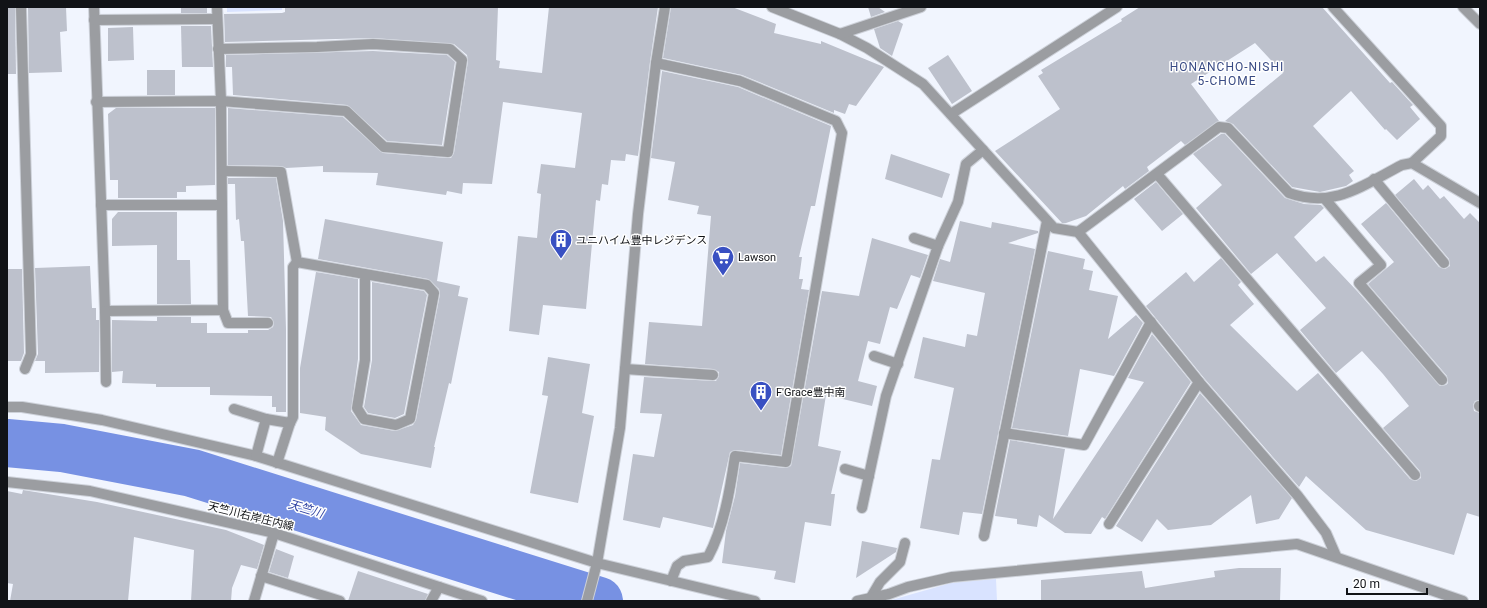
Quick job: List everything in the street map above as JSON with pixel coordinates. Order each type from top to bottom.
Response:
[{"type":"street","points":[[21,7],[32,354],[24,369]]},
{"type":"street","points":[[94,7],[96,102],[105,311],[106,382]]},
{"type":"street","points":[[217,7],[221,101],[223,310],[228,323],[268,323]]},
{"type":"street","points":[[587,601],[597,563],[620,428],[638,214],[656,63],[665,7]]},
{"type":"street","points":[[772,7],[840,34],[867,48],[923,84],[1054,228],[1078,232],[1199,382],[1298,496],[1326,533],[1336,556]]},
{"type":"street","points":[[840,34],[921,7]]},
{"type":"street","points":[[951,114],[1117,7]]},
{"type":"street","points":[[1078,232],[1219,127],[1228,128],[1289,193],[1300,197],[1325,199],[1339,197],[1402,165],[1412,163],[1441,136],[1441,126],[1333,7]]},
{"type":"street","points":[[1463,7],[1480,24]]},
{"type":"street","points":[[94,20],[217,19]]},
{"type":"street","points":[[96,102],[221,101],[346,111],[384,147],[448,152],[462,60],[450,49],[373,44],[218,49]]},
{"type":"street","points":[[656,63],[740,80],[836,121],[842,133],[786,462],[735,456],[730,489],[716,539],[708,557],[684,561],[677,566],[671,581]]},
{"type":"street","points":[[862,508],[886,396],[938,246],[958,202],[966,164],[983,150]]},
{"type":"street","points":[[1412,163],[1480,203]]},
{"type":"street","points":[[222,171],[281,172],[297,262],[293,267],[293,417],[277,463]]},
{"type":"street","points":[[1157,174],[1415,475]]},
{"type":"street","points":[[1374,179],[1444,263]]},
{"type":"street","points":[[1325,199],[1381,265],[1359,283],[1442,380]]},
{"type":"street","points":[[101,205],[222,205]]},
{"type":"street","points":[[984,536],[1047,221]]},
{"type":"street","points":[[914,238],[938,246]]},
{"type":"street","points":[[297,262],[365,274],[427,285],[434,293],[410,419],[396,425],[364,419],[357,408],[365,360],[365,274]]},
{"type":"street","points":[[105,311],[223,310]]},
{"type":"street","points":[[1004,433],[1084,445],[1150,322]]},
{"type":"street","points":[[874,356],[898,364]]},
{"type":"street","points":[[625,369],[713,375]]},
{"type":"street","points":[[1109,524],[1199,382]]},
{"type":"street","points":[[7,407],[22,407],[102,420],[256,456],[597,563],[755,601]]},
{"type":"street","points":[[234,409],[266,419],[290,423]]},
{"type":"street","points":[[256,456],[266,419]]},
{"type":"street","points":[[845,469],[869,476]]},
{"type":"street","name":"天竺川右岸庄内線","points":[[7,482],[90,491],[274,533],[482,601]]},
{"type":"street","points":[[254,601],[274,533]]},
{"type":"street","points":[[870,599],[880,582],[900,562],[905,543]]},
{"type":"street","points":[[857,601],[870,599],[908,587],[952,577],[1297,544],[1336,556],[1463,601]]},
{"type":"street","points":[[261,576],[340,601]]},
{"type":"street","points":[[431,601],[439,587]]},
{"type":"shaded area","points":[[227,7],[282,7],[282,10],[227,12]]},
{"type":"shaded area","points":[[996,579],[997,601],[888,601],[951,583]]},
{"type":"building","points":[[7,7],[15,7],[16,74],[7,74]]},
{"type":"building","points":[[28,7],[66,7],[67,31],[60,32],[62,72],[29,73]]},
{"type":"building","points":[[181,7],[207,7],[207,13],[181,13]]},
{"type":"building","points":[[285,7],[498,7],[496,60],[500,61],[499,68],[542,73],[549,7],[658,7],[638,156],[626,154],[625,161],[611,160],[608,185],[602,184],[600,201],[596,200],[586,309],[543,305],[539,335],[509,331],[518,236],[537,238],[541,194],[537,193],[541,164],[575,168],[582,113],[503,102],[492,184],[463,183],[462,194],[447,191],[446,195],[376,185],[378,173],[323,172],[323,166],[286,168],[281,166],[228,165],[228,108],[343,117],[383,153],[451,158],[454,153],[468,61],[467,55],[454,44],[373,38],[225,42],[224,14],[282,13],[285,12]]},
{"type":"building","points":[[671,7],[732,7],[776,24],[774,33],[821,44],[821,41],[884,67],[856,106],[849,104],[845,114],[834,110],[834,113],[742,75],[663,58]]},
{"type":"building","points":[[868,7],[878,7],[885,12],[871,17]]},
{"type":"building","points":[[1140,7],[1322,7],[1390,83],[1392,82],[1413,105],[1410,107],[1420,119],[1397,140],[1386,129],[1385,130],[1351,91],[1313,126],[1354,171],[1349,175],[1353,181],[1346,186],[1320,192],[1292,187],[1233,124],[1225,121],[1283,73],[1255,43],[1191,84],[1219,121],[1185,145],[1181,141],[1147,167],[1149,171],[1125,189],[1123,186],[1086,216],[1062,223],[995,151],[1060,109],[1038,76],[1043,73],[1041,70],[1122,21],[1121,19]]},
{"type":"building","points":[[898,21],[903,24],[892,56],[880,48],[874,29]]},
{"type":"building","points":[[181,26],[211,26],[213,67],[182,67]]},
{"type":"building","points":[[133,27],[134,60],[108,61],[108,28]]},
{"type":"building","points":[[373,51],[447,55],[455,62],[442,145],[387,141],[347,105],[233,95],[232,67],[226,67],[226,55]]},
{"type":"building","points":[[948,55],[972,91],[952,104],[928,68]]},
{"type":"building","points":[[147,70],[175,70],[175,95],[147,95]]},
{"type":"building","points":[[662,71],[738,87],[831,126],[815,206],[811,206],[799,257],[802,257],[799,279],[803,279],[801,289],[809,290],[781,455],[736,450],[730,452],[713,528],[663,517],[660,528],[623,520],[633,454],[654,457],[662,414],[640,413],[644,377],[716,381],[719,376],[719,372],[713,369],[645,364],[649,322],[702,326],[711,216],[697,214],[699,206],[668,200],[675,162],[651,158]]},
{"type":"building","points":[[116,108],[215,108],[215,185],[186,186],[186,192],[177,192],[177,198],[118,198],[118,180],[110,180],[108,114]]},
{"type":"building","points":[[1221,134],[1225,134],[1285,198],[1304,204],[1321,205],[1324,208],[1294,237],[1316,262],[1324,256],[1358,292],[1440,386],[1448,383],[1447,376],[1368,284],[1394,262],[1361,224],[1386,203],[1439,267],[1445,269],[1450,266],[1449,259],[1395,195],[1414,179],[1423,190],[1428,185],[1440,199],[1444,196],[1464,219],[1470,213],[1480,223],[1480,400],[1475,401],[1473,405],[1474,411],[1480,413],[1480,517],[1467,513],[1454,555],[1366,530],[1306,476],[1299,487],[1204,378],[1146,306],[1186,272],[1194,282],[1221,258],[1241,282],[1238,285],[1254,304],[1230,325],[1297,391],[1318,373],[1410,479],[1416,481],[1421,478],[1420,471],[1383,428],[1409,406],[1383,374],[1362,351],[1336,373],[1300,330],[1326,308],[1277,253],[1251,274],[1196,208],[1222,185],[1193,154]]},
{"type":"building","points":[[891,154],[950,174],[942,198],[885,179]]},
{"type":"building","points":[[228,178],[276,178],[283,221],[286,329],[286,412],[276,412],[276,407],[272,407],[272,396],[210,395],[210,387],[156,387],[156,384],[122,383],[123,371],[112,372],[112,320],[157,321],[157,317],[191,317],[191,323],[207,323],[207,333],[248,333],[248,330],[268,330],[273,327],[274,323],[271,317],[248,316],[244,241],[241,241],[239,219],[236,220],[235,184],[228,184]]},
{"type":"building","points":[[1156,182],[1183,214],[1162,231],[1134,199]]},
{"type":"building","points":[[118,212],[177,212],[177,260],[190,260],[191,304],[157,304],[157,245],[112,246],[112,219]]},
{"type":"building","points":[[325,219],[443,242],[437,281],[460,286],[458,296],[468,298],[451,384],[449,383],[434,447],[431,468],[361,454],[325,430],[326,417],[300,413],[300,368],[316,272],[358,279],[358,359],[351,411],[361,425],[395,431],[413,425],[416,420],[440,294],[439,289],[428,279],[318,259]]},
{"type":"building","points":[[960,221],[991,228],[992,222],[1038,231],[1038,233],[1008,243],[1035,249],[982,514],[963,512],[959,535],[920,528],[932,459],[940,460],[954,388],[914,378],[923,337],[965,347],[967,334],[977,336],[985,293],[933,281],[940,259],[950,262]]},
{"type":"building","points":[[872,238],[928,255],[920,278],[911,275],[897,309],[890,307],[880,344],[868,341],[858,381],[877,386],[872,406],[826,395],[818,446],[841,451],[831,494],[835,494],[831,526],[805,522],[795,583],[774,579],[776,571],[722,563],[726,531],[735,496],[740,463],[785,468],[791,466],[822,291],[859,296]]},
{"type":"building","points":[[1048,251],[1085,259],[1083,269],[1093,271],[1089,290],[1118,296],[1108,339],[1136,315],[1143,323],[1114,376],[1080,369],[1068,436],[1012,428]]},
{"type":"building","points":[[90,266],[92,308],[96,308],[96,320],[99,320],[99,372],[45,373],[45,361],[35,361],[38,354],[35,268]]},
{"type":"building","points":[[7,269],[22,269],[24,353],[21,361],[7,361]]},
{"type":"building","points":[[372,282],[424,291],[427,295],[404,414],[395,418],[368,413],[364,407],[372,360]]},
{"type":"building","points":[[1152,334],[1191,382],[1105,519],[1102,517],[1091,534],[1065,533],[1039,515],[1037,527],[1017,524],[1017,519],[995,516],[1010,440],[1065,449],[1053,519],[1144,382],[1128,378]]},
{"type":"building","points":[[548,357],[590,364],[582,413],[594,416],[578,503],[530,493],[548,396],[542,395]]},
{"type":"building","points":[[1200,393],[1292,498],[1279,519],[1256,524],[1251,495],[1211,525],[1168,530],[1157,519],[1142,542],[1116,526]]},
{"type":"building","points":[[23,490],[97,502],[226,530],[264,545],[257,569],[241,565],[232,588],[231,601],[191,601],[194,550],[134,537],[128,601],[10,601],[13,584],[7,583],[7,491],[22,494]]},
{"type":"building","points":[[862,541],[897,548],[896,552],[856,578]]},
{"type":"building","points":[[276,549],[294,556],[288,578],[269,572]]},
{"type":"building","points":[[1239,568],[1281,568],[1280,601],[1041,601],[1041,580],[1142,571],[1145,588],[1215,577],[1214,571]]},
{"type":"building","points":[[358,571],[428,594],[425,601],[348,601]]},
{"type":"waterway","name":"天竺川","points":[[7,443],[62,448],[192,473],[599,601]]},
{"type":"place","name":"ユニハイム豊中レジデンス","points":[[561,260]]},
{"type":"place","name":"Lawson","points":[[723,276]]},
{"type":"place","name":"F'Grace豊中南","points":[[761,412]]},
{"type":"district","name":"HONANCHO-NISHI 5-CHOME","points":[[1227,74]]}]
